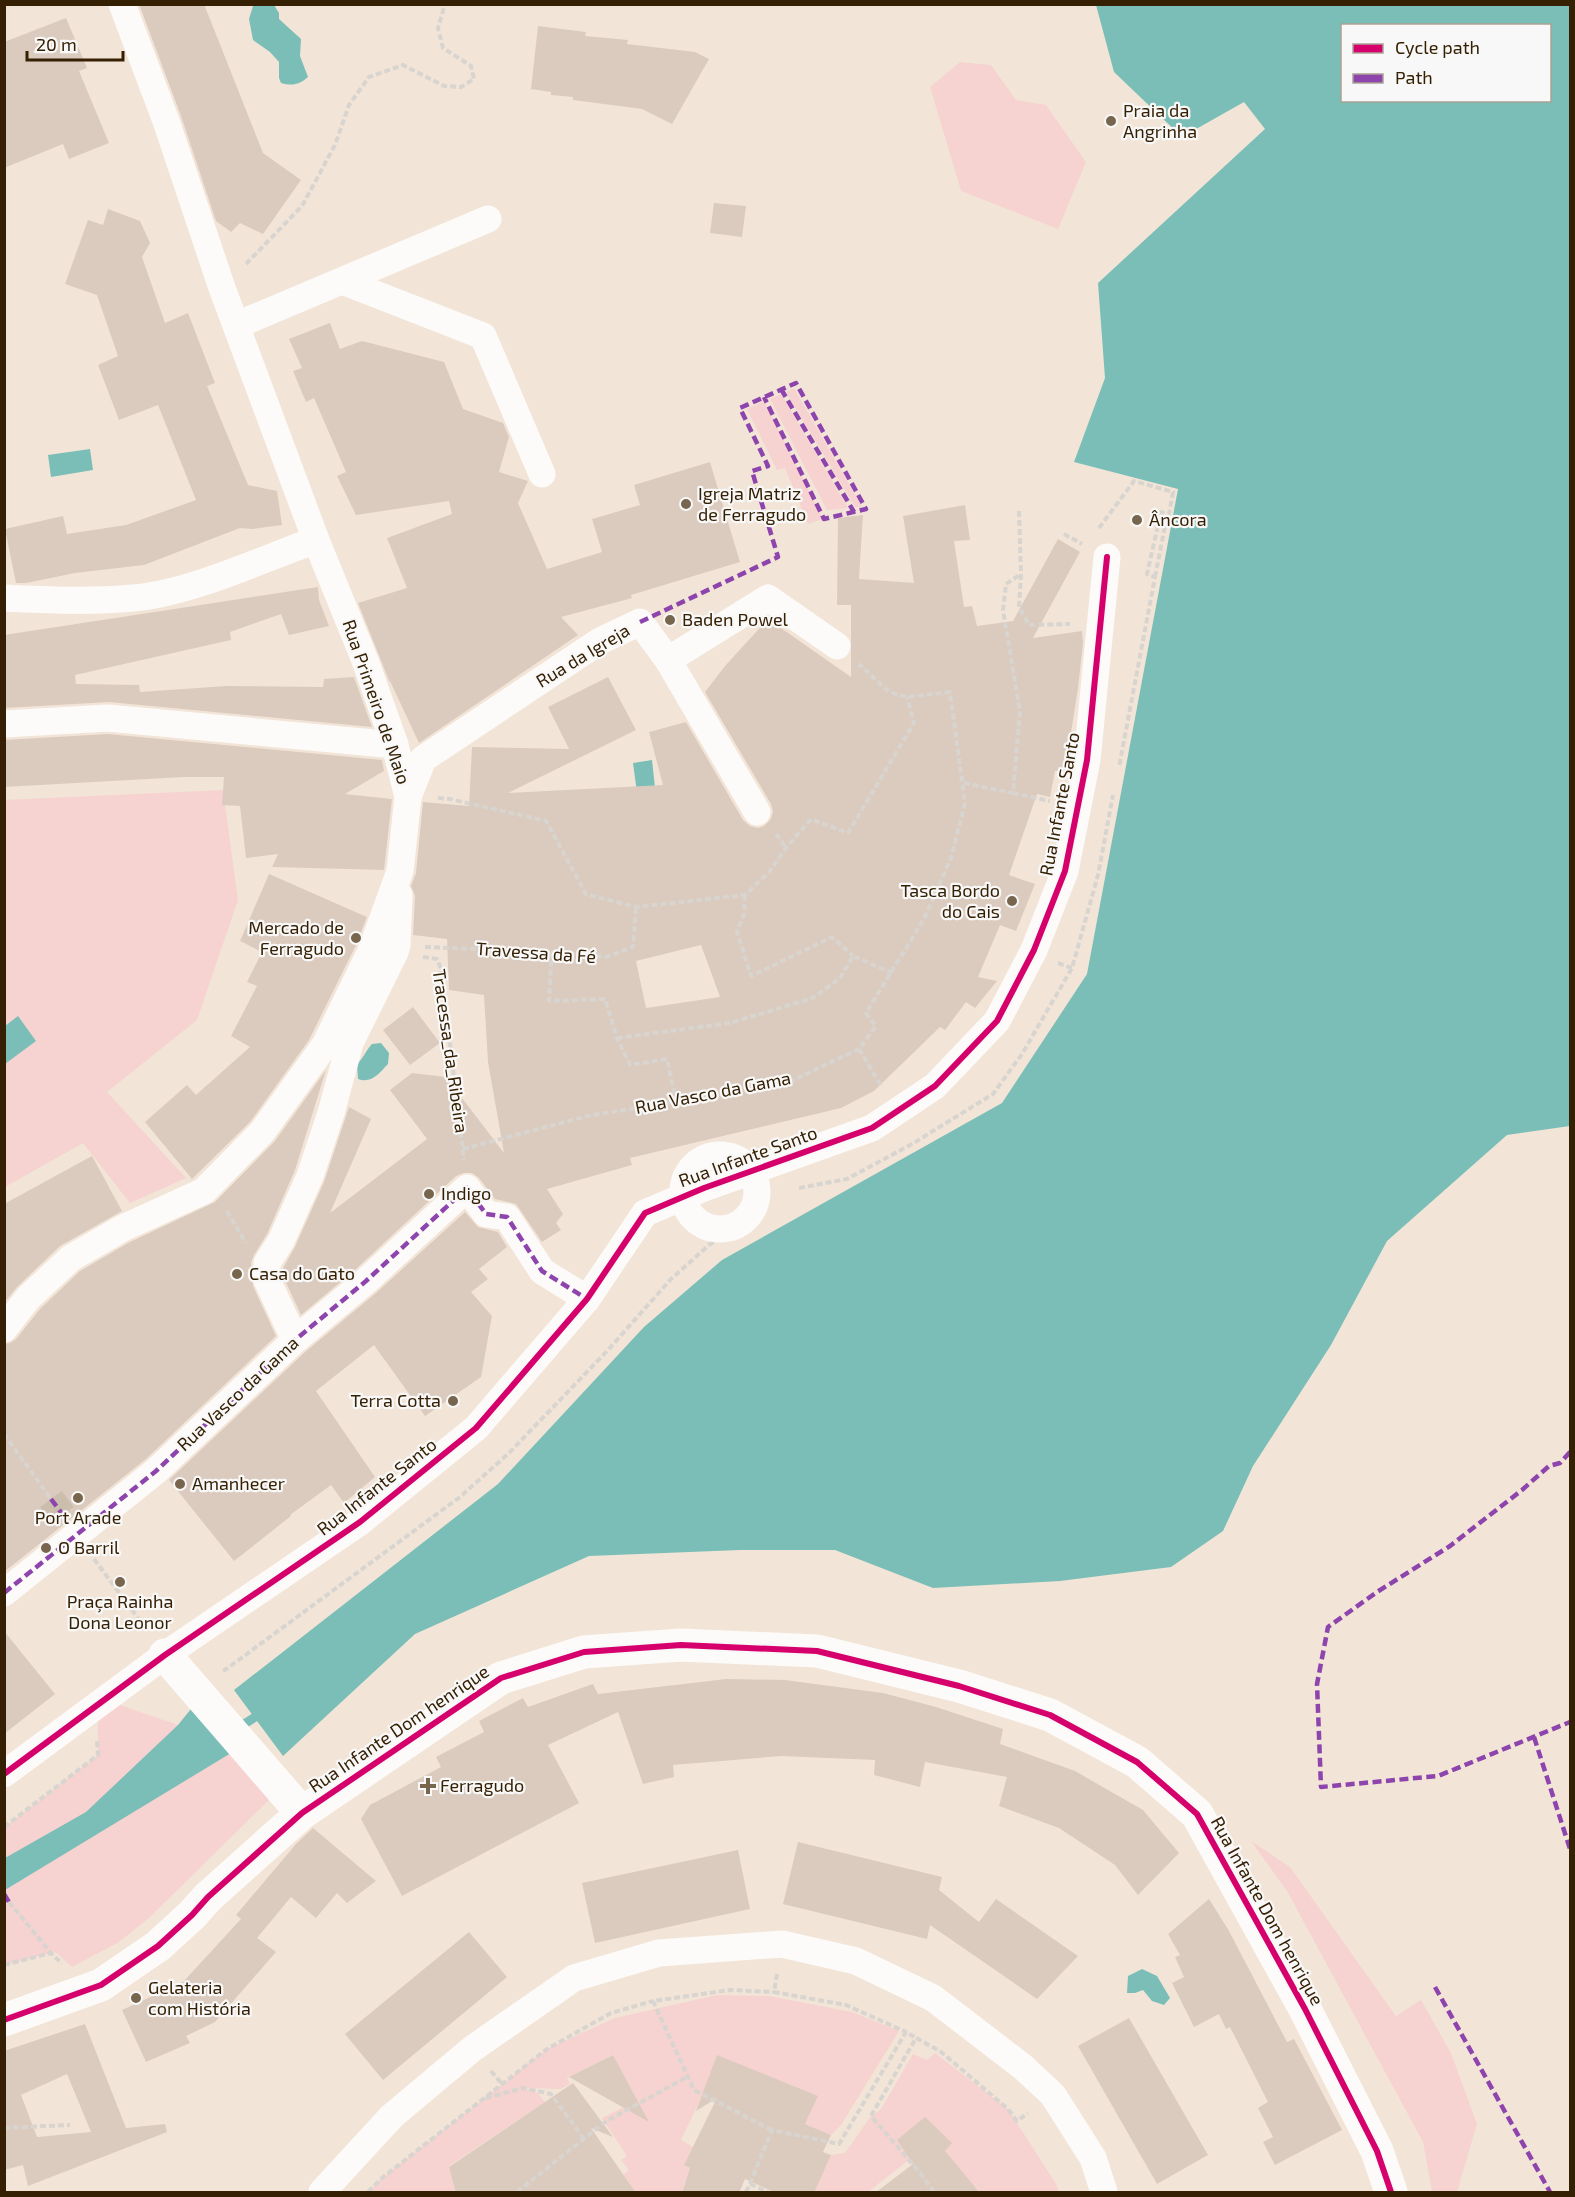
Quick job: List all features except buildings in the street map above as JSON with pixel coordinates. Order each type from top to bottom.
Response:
[{"type":"street","name":"Rua Primeiro de Maio","points":[[4,1329],[28,1298],[71,1258],[123,1228],[204,1191],[262,1132],[325,1045],[371,951],[400,871],[408,797],[395,745],[366,663],[316,540],[222,288],[166,121],[122,4]]},
{"type":"street","points":[[237,326],[489,219]]},
{"type":"street","points":[[342,281],[483,336],[542,474]]},
{"type":"street","points":[[4,598],[65,601],[134,598],[194,585],[316,540]]},
{"type":"street","name":"Rua Infante Santo","points":[[4,1773],[165,1655],[360,1522],[476,1428],[587,1299],[645,1213],[681,1197],[872,1128],[935,1086],[997,1021],[1034,950],[1065,871],[1088,760],[1102,622],[1096,551]]},
{"type":"street","points":[[757,812],[668,660],[768,598],[837,646]]},
{"type":"street","name":"Rua da Igreja","points":[[408,797],[423,759],[600,641],[640,622],[668,660]]},
{"type":"street","points":[[4,724],[108,718],[395,745]]},
{"type":"street","points":[[295,1340],[267,1280],[267,1263],[281,1241],[310,1176],[332,1113],[350,1043],[396,949],[400,871]]},
{"type":"street","points":[[681,1197],[688,1213],[696,1221],[706,1227],[730,1228],[749,1215],[755,1205],[757,1188],[751,1171]]},
{"type":"street","name":"Rua Vasco da Gama","points":[[4,1593],[156,1471],[295,1340],[366,1281],[467,1188],[486,1214],[507,1217],[542,1271],[587,1299]]},
{"type":"street","name":"Rua Infante Dom henrique","points":[[4,2020],[101,1985],[158,1946],[208,1897],[302,1813],[501,1678],[584,1652],[681,1645],[817,1651],[959,1686],[1050,1715],[1137,1762],[1197,1814],[1305,2009],[1377,2151],[1391,2193]]},
{"type":"street","points":[[165,1655],[302,1813]]},
{"type":"street","points":[[322,2193],[392,2116],[472,2049],[574,1978],[659,1953],[782,1944],[856,1961],[933,1998],[1023,2067],[1053,2095],[1093,2158],[1104,2193]]},
{"type":"path","points":[[222,288],[303,206],[335,145],[349,105],[369,77],[403,66],[444,86],[460,87],[474,79],[471,66],[443,48],[438,28],[445,4]]},
{"type":"path","points":[[1019,511],[1021,574],[1019,607],[1029,625],[1102,622]]},
{"type":"path","points":[[1155,577],[1166,521]]},
{"type":"path","points":[[1064,534],[1096,551]]},
{"type":"path","points":[[1012,793],[1020,711],[1003,610],[1006,584],[1021,574]]},
{"type":"path","points":[[837,646],[889,692],[907,697],[950,692],[964,783],[965,802],[951,858],[924,919],[866,1013],[876,1026],[859,1049],[897,1111]]},
{"type":"path","points":[[408,797],[450,799],[546,821],[586,894],[636,907],[745,895],[769,872],[786,848],[812,819],[848,833],[914,723],[907,697]]},
{"type":"path","points":[[964,783],[1077,808]]},
{"type":"path","points":[[745,895],[744,914],[737,932],[751,976],[832,937],[853,956],[892,973]]},
{"type":"path","points":[[552,952],[549,1001],[605,999],[617,1038],[630,1065],[667,1059],[676,1101]]},
{"type":"path","points":[[617,1038],[730,1023],[813,998],[840,978],[853,956]]},
{"type":"path","points":[[211,1184],[267,1280]]},
{"type":"path","points":[[4,1434],[51,1499]]},
{"type":"path","points":[[77,1535],[165,1655]]},
{"type":"path","points":[[4,1827],[98,1755],[95,1707]]},
{"type":"path","points":[[9,1902],[51,1953],[89,1989]]},
{"type":"path","points":[[774,1992],[782,1944]]},
{"type":"path","points":[[4,1965],[51,1953]]},
{"type":"path","points":[[368,2193],[381,2178],[556,2044],[611,2013],[653,2001],[730,1990],[774,1992],[846,2005],[906,2032],[940,2051],[1008,2109],[1017,2121],[1053,2095]]},
{"type":"path","points":[[653,2001],[694,2090],[772,2130],[839,2144],[906,2032]]},
{"type":"path","points":[[916,2038],[871,2116],[921,2174],[934,2193]]},
{"type":"path","points":[[517,2193],[605,2122],[687,2077]]},
{"type":"path","points":[[483,2099],[523,2088],[550,2094],[584,2139]]},
{"type":"path","points":[[4,2128],[70,2125]]},
{"type":"path","points":[[746,2193],[772,2130]]},
{"type":"path","points":[[750,2184],[768,2193]]},
{"type":"shaded area","points":[[960,62],[991,65],[1016,100],[1046,105],[1086,162],[1058,229],[961,191],[930,87]]},
{"type":"shaded area","points":[[794,388],[862,507],[855,507],[786,392]]},
{"type":"shaded area","points":[[781,394],[848,508],[827,510],[770,399]]},
{"type":"shaded area","points":[[764,401],[823,519],[808,524],[785,468],[777,470],[747,409]]},
{"type":"shaded area","points":[[223,790],[238,900],[197,1020],[107,1092],[186,1178],[130,1203],[83,1143],[5,1187],[4,800]]},
{"type":"shaded area","points":[[120,1705],[178,1725],[191,1709],[269,1800],[149,1918],[119,1942],[72,1967],[55,1952],[5,1965],[5,1827],[98,1755],[98,1720]]},
{"type":"shaded area","points":[[1251,1841],[1290,1867],[1396,2016],[1421,2000],[1451,2053],[1477,2124],[1457,2192],[1432,2192],[1423,2142],[1287,1891]]},
{"type":"shaded area","points":[[717,1995],[769,1996],[852,2012],[899,2031],[841,2125],[831,2135],[805,2124],[817,2097],[704,2092],[681,2140],[693,2147],[684,2165],[690,2168],[682,2192],[626,2192],[630,2184],[623,2175],[629,2170],[621,2160],[627,2156],[602,2118],[637,2100],[613,2055],[567,2078],[570,2084],[560,2089],[526,2088],[538,2093],[545,2102],[449,2166],[456,2192],[368,2192],[382,2178],[547,2049],[615,2018]]},
{"type":"shaded area","points":[[935,2053],[1008,2109],[1059,2192],[980,2192],[943,2154],[951,2143],[925,2118],[901,2137],[900,2145],[910,2159],[868,2192],[814,2192],[831,2155],[845,2153],[871,2116],[881,2109],[913,2054],[927,2060]]},
{"type":"water","points":[[256,4],[274,5],[279,13],[279,19],[301,39],[300,56],[308,77],[302,82],[292,85],[281,83],[279,62],[270,52],[253,40],[249,19],[253,6]]},
{"type":"water","points":[[1096,5],[1570,5],[1570,1126],[1507,1135],[1387,1241],[1331,1345],[1253,1466],[1223,1531],[1171,1567],[1060,1581],[933,1588],[835,1550],[740,1550],[589,1556],[415,1634],[283,1756],[234,1690],[498,1484],[644,1327],[722,1260],[1002,1103],[1087,974],[1178,489],[1074,462],[1105,378],[1098,283],[1265,129],[1244,102],[1182,137],[1114,72]]},
{"type":"water","points":[[90,449],[93,470],[51,477],[48,455]]},
{"type":"water","points":[[652,760],[656,797],[638,800],[633,763]]},
{"type":"water","points":[[18,1016],[36,1041],[5,1064],[5,1026]]},
{"type":"water","points":[[381,1043],[389,1053],[388,1064],[371,1079],[358,1079],[357,1064],[372,1044]]},
{"type":"water","points":[[191,1709],[231,1753],[5,1890],[5,1858],[86,1812],[178,1725]]},
{"type":"water","points":[[1142,1969],[1157,1976],[1170,1998],[1164,2005],[1152,2001],[1143,1990],[1127,1993],[1128,1976]]},
{"type":"waterway","points":[[236,1729],[265,1711]]},
{"type":"tunnel","points":[[51,1499],[63,1515]]},
{"type":"marked path","points":[[640,622],[778,557],[752,471],[768,466],[740,408],[796,383],[866,509],[824,519],[764,397]]},
{"type":"marked path","points":[[781,389],[854,512]]},
{"type":"marked path","points":[[4,1593],[156,1471],[295,1340],[366,1281],[467,1188],[486,1214],[507,1217],[542,1271],[587,1299]]},
{"type":"marked path","points":[[1570,1452],[1560,1463],[1549,1466],[1450,1546],[1377,1592],[1328,1627],[1317,1684],[1321,1787],[1438,1776],[1570,1722]]},
{"type":"marked path","points":[[51,1499],[63,1515]]},
{"type":"marked path","points":[[1534,1737],[1570,1849]]},
{"type":"marked path","points":[[4,1894],[9,1902]]},
{"type":"marked path","points":[[1435,1987],[1550,2192]]},
{"type":"cycle path","points":[[4,1774],[165,1655],[360,1522],[476,1428],[587,1299],[645,1213],[704,1188],[872,1128],[935,1086],[997,1021],[1034,950],[1065,871],[1087,760],[1107,557]]},
{"type":"cycle path","points":[[4,2020],[101,1985],[158,1946],[208,1897],[302,1813],[501,1678],[584,1652],[681,1645],[817,1651],[959,1686],[1050,1715],[1137,1762],[1197,1814],[1305,2009],[1377,2151],[1391,2192]]},
{"type":"place","name":"Praia da Angrinha","points":[[1111,121]]},
{"type":"place","name":"Igreja Matriz de Ferragudo","points":[[686,504]]},
{"type":"place","name":"Âncora","points":[[1137,520]]},
{"type":"place","name":"Baden Powel","points":[[670,620]]},
{"type":"place","name":"Tasca Bordo do Cais","points":[[1012,901]]},
{"type":"place","name":"Mercado de Ferragudo","points":[[356,938]]},
{"type":"place","name":"Indigo","points":[[429,1194]]},
{"type":"place","name":"Casa do Gato","points":[[237,1274]]},
{"type":"place","name":"Terra Cotta","points":[[453,1401]]},
{"type":"place","name":"Amanhecer","points":[[180,1484]]},
{"type":"place","name":"Port Arade","points":[[78,1498]]},
{"type":"place","name":"O Barril","points":[[46,1548]]},
{"type":"place","name":"Praça Rainha Dona Leonor","points":[[120,1582]]},
{"type":"place","name":"Ferragudo","points":[[428,1786]]},
{"type":"place","name":"Gelateria com História","points":[[136,1998]]}]
